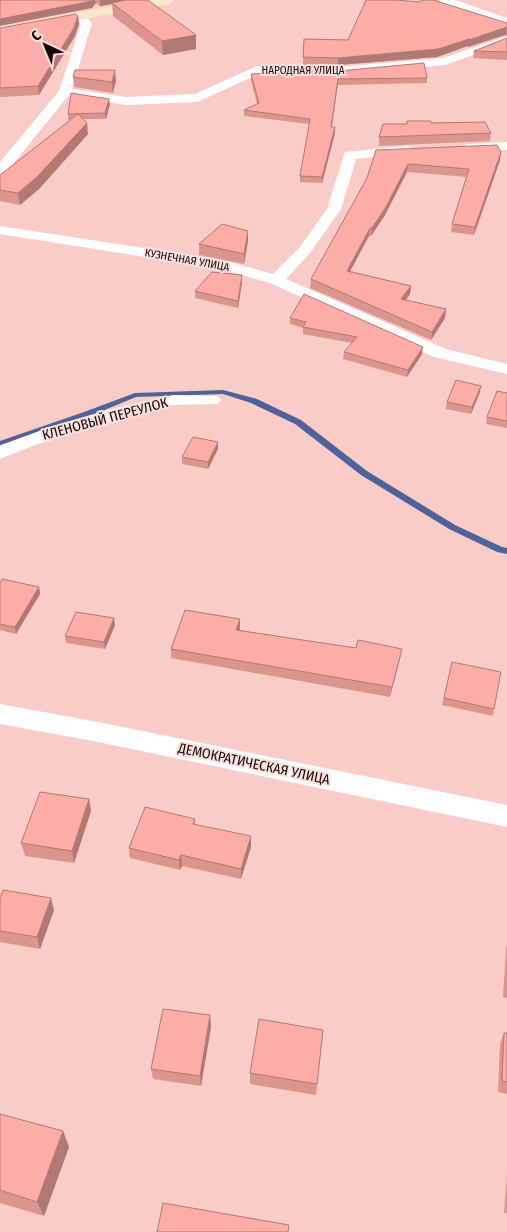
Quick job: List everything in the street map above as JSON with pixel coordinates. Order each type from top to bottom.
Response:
[{"type":"street","points":[[0,30],[170,0]]},
{"type":"street","points":[[445,0],[507,22]]},
{"type":"street","points":[[0,171],[65,92],[87,23],[79,16]]},
{"type":"street","name":"НАРОДНАЯ УЛИЦА","points":[[65,92],[126,101],[197,98],[256,70],[338,71],[445,61],[507,39]]},
{"type":"street","points":[[450,148],[507,146]]},
{"type":"street","points":[[276,280],[305,250],[334,210],[350,155],[422,150]]},
{"type":"street","name":"КУЗНЕЧНАЯ УЛИЦА","points":[[0,230],[222,265],[276,280],[440,353],[507,369]]},
{"type":"street","name":"КЛЕНОВЫЙ ПЕРЕУЛОК","points":[[0,453],[28,441],[128,410],[173,400],[212,400]]},
{"type":"street","name":"ДЕМОКРАТИЧЕСКАЯ УЛИЦА","points":[[0,714],[98,732],[507,816]]},
{"type":"building","points":[[0,0],[93,0],[0,19]]},
{"type":"building","points":[[126,0],[148,0],[196,35],[162,41],[112,3]]},
{"type":"building","points":[[366,0],[419,2],[433,0],[507,23],[507,27],[438,49],[338,58],[303,57],[304,39],[348,40]]},
{"type":"building","points":[[76,14],[78,16],[74,28],[38,86],[0,88],[0,28]]},
{"type":"building","points":[[507,38],[507,52],[474,51]]},
{"type":"building","points":[[424,63],[427,78],[338,79],[331,127],[335,127],[322,177],[300,176],[310,119],[244,110],[259,103],[251,74],[338,71]]},
{"type":"building","points":[[75,70],[115,70],[112,82],[73,77]]},
{"type":"building","points":[[71,93],[109,99],[105,113],[68,114]]},
{"type":"building","points":[[78,114],[87,123],[37,177],[18,193],[0,190],[0,175]]},
{"type":"building","points":[[407,121],[431,121],[431,123],[485,122],[491,133],[379,137],[383,124],[407,124]]},
{"type":"building","points":[[497,145],[501,152],[475,227],[452,224],[469,169],[408,164],[386,207],[372,228],[370,228],[347,271],[411,286],[401,299],[446,309],[432,332],[311,279],[367,178],[376,150]]},
{"type":"building","points":[[222,224],[248,231],[244,254],[199,244]]},
{"type":"building","points":[[212,272],[242,275],[238,301],[195,291]]},
{"type":"building","points":[[304,294],[423,347],[408,370],[344,352],[357,337],[303,327],[306,322],[290,318]]},
{"type":"building","points":[[456,380],[481,386],[472,407],[447,402]]},
{"type":"building","points":[[497,391],[507,393],[507,421],[487,417]]},
{"type":"building","points":[[193,437],[218,442],[208,462],[182,457]]},
{"type":"building","points":[[2,579],[39,587],[15,627],[0,624],[0,583]]},
{"type":"building","points":[[185,610],[240,619],[236,630],[356,648],[358,640],[402,649],[392,687],[171,649]]},
{"type":"building","points":[[76,612],[114,618],[104,642],[65,636]]},
{"type":"building","points":[[452,662],[501,672],[494,709],[444,698]]},
{"type":"building","points":[[40,792],[89,799],[72,851],[21,843]]},
{"type":"building","points":[[145,807],[195,819],[193,824],[251,836],[241,869],[181,855],[179,860],[129,848]]},
{"type":"building","points":[[3,890],[51,898],[37,937],[0,931],[0,898]]},
{"type":"building","points":[[163,1009],[210,1015],[200,1076],[151,1069]]},
{"type":"building","points":[[259,1019],[323,1030],[317,1084],[250,1073]]},
{"type":"building","points":[[504,1033],[507,1033],[507,1082],[502,1081]]},
{"type":"building","points":[[0,1114],[63,1131],[37,1202],[0,1190]]},
{"type":"building","points":[[163,1203],[289,1225],[288,1232],[157,1232]]},
{"type":"waterway","points":[[0,443],[87,414],[135,395],[223,392],[254,401],[298,422],[364,473],[452,527],[500,550],[507,551]]}]
